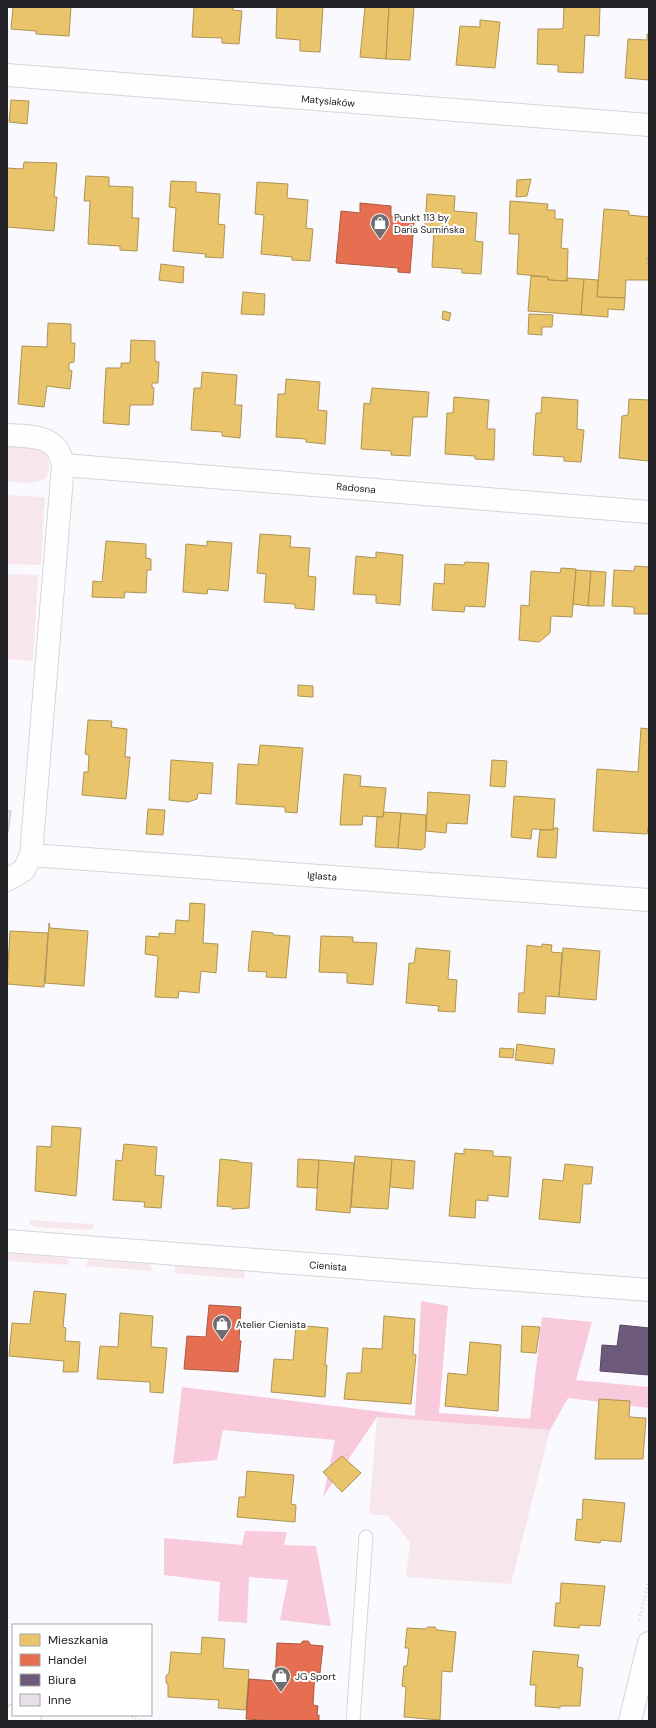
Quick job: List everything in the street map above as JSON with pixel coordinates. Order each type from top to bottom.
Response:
[{"type":"street","name":"Matysiaków","points":[[7,75],[649,125]]},
{"type":"street","points":[[7,434],[39,437],[57,448],[61,455],[63,465],[31,855],[24,870],[7,880]]},
{"type":"street","name":"Radosna","points":[[63,465],[649,512]]},
{"type":"street","name":"Iglasta","points":[[31,855],[649,900]]},
{"type":"street","name":"Cienista","points":[[7,1241],[649,1290]]},
{"type":"street","points":[[630,1721],[649,1643]]},
{"type":"street","points":[[18,1716],[30,1721]]},
{"type":"lane","points":[[353,1721],[366,1537]]},
{"type":"path","points":[[130,1716],[142,1721]]},
{"type":"shaded area","points":[[7,444],[31,447],[42,452],[49,462],[47,477],[38,482],[22,483],[7,481]]},
{"type":"shaded area","points":[[7,495],[45,497],[41,565],[7,564]]},
{"type":"shaded area","points":[[7,574],[38,575],[33,661],[7,659]]},
{"type":"shaded area","points":[[30,1220],[94,1224],[93,1228],[89,1230],[33,1227],[29,1222]]},
{"type":"shaded area","points":[[7,1253],[67,1258],[69,1261],[68,1265],[7,1261]]},
{"type":"shaded area","points":[[88,1260],[150,1264],[153,1271],[86,1266]]},
{"type":"shaded area","points":[[175,1266],[245,1271],[244,1279],[174,1273]]},
{"type":"shaded area","points":[[421,1301],[448,1306],[439,1413],[530,1419],[542,1317],[592,1322],[576,1380],[649,1387],[649,1408],[568,1398],[550,1430],[377,1417],[323,1497],[335,1440],[223,1430],[217,1460],[173,1464],[182,1387],[415,1416]]},
{"type":"shaded area","points":[[377,1417],[550,1430],[511,1584],[406,1577],[410,1542],[388,1516],[369,1514]]},
{"type":"shaded area","points":[[245,1531],[287,1532],[284,1545],[316,1546],[331,1626],[280,1620],[288,1580],[249,1577],[247,1623],[218,1621],[220,1582],[164,1575],[164,1538],[242,1545]]},
{"type":"building: Mieszkania","points":[[13,7],[71,7],[69,36],[36,34],[36,31],[11,29]]},
{"type":"building: Mieszkania","points":[[194,7],[233,7],[233,10],[242,11],[239,44],[222,43],[222,38],[192,37]]},
{"type":"building: Mieszkania","points":[[277,7],[323,7],[320,52],[300,51],[300,40],[276,38]]},
{"type":"building: Mieszkania","points":[[365,7],[389,7],[386,59],[360,57]]},
{"type":"building: Mieszkania","points":[[389,7],[414,7],[410,60],[386,59]]},
{"type":"building: Mieszkania","points":[[564,7],[600,7],[599,36],[585,35],[583,73],[558,72],[558,65],[537,64],[538,29],[563,28]]},
{"type":"building: Mieszkania","points":[[480,20],[500,22],[495,68],[456,65],[460,26],[480,27]]},
{"type":"building: Mieszkania","points":[[647,34],[649,34],[649,80],[625,78],[628,39],[647,40]]},
{"type":"building: Mieszkania","points":[[11,100],[29,101],[27,124],[9,122]]},
{"type":"building: Mieszkania","points":[[24,162],[57,163],[54,197],[57,197],[54,231],[7,227],[7,168],[23,169]]},
{"type":"building: Mieszkania","points":[[86,176],[109,177],[109,186],[133,187],[132,218],[139,218],[137,251],[120,250],[120,246],[88,244],[90,201],[84,201]]},
{"type":"building: Mieszkania","points":[[531,179],[527,196],[516,197],[517,180]]},
{"type":"building: Mieszkania","points":[[171,181],[196,182],[196,192],[220,194],[218,224],[225,225],[223,258],[205,257],[206,254],[173,251],[176,208],[169,207]]},
{"type":"building: Mieszkania","points":[[257,182],[288,184],[287,198],[308,200],[306,228],[313,229],[310,261],[292,260],[292,257],[261,254],[264,215],[255,214]]},
{"type":"building: Mieszkania","points":[[427,194],[455,196],[454,211],[477,213],[475,241],[483,242],[481,274],[462,273],[462,269],[432,267],[434,227],[425,227]]},
{"type":"building: Mieszkania","points":[[510,201],[548,204],[547,210],[555,210],[555,219],[563,219],[561,248],[568,249],[567,281],[548,280],[548,277],[517,274],[519,234],[509,234]]},
{"type":"building: Mieszkania","points":[[604,209],[629,211],[629,215],[649,217],[649,258],[647,258],[647,264],[649,264],[649,280],[626,280],[625,298],[597,297]]},
{"type":"building: Mieszkania","points":[[161,264],[184,267],[183,283],[159,280]]},
{"type":"building: Mieszkania","points":[[531,276],[548,277],[548,280],[567,281],[567,278],[584,279],[581,315],[528,311]]},
{"type":"building: Mieszkania","points":[[584,279],[598,280],[597,297],[625,298],[624,310],[608,309],[608,317],[581,315]]},
{"type":"building: Mieszkania","points":[[243,292],[265,294],[264,315],[241,314]]},
{"type":"building: Mieszkania","points":[[443,311],[451,313],[449,321],[442,319]]},
{"type":"building: Mieszkania","points":[[529,314],[553,315],[552,327],[542,327],[542,335],[528,334]]},
{"type":"building: Mieszkania","points":[[48,323],[71,324],[71,343],[75,343],[74,362],[69,363],[69,370],[72,371],[70,389],[47,386],[44,407],[18,404],[22,346],[47,347]]},
{"type":"building: Mieszkania","points":[[131,340],[155,341],[155,361],[159,362],[158,383],[152,383],[152,387],[154,388],[153,405],[130,405],[129,425],[103,423],[106,368],[121,368],[121,363],[130,363]]},
{"type":"building: Mieszkania","points":[[202,372],[237,375],[235,405],[242,405],[240,438],[222,436],[222,432],[191,430],[194,388],[201,388]]},
{"type":"building: Mieszkania","points":[[286,379],[320,382],[318,410],[327,411],[325,444],[306,442],[306,439],[276,437],[278,394],[285,394]]},
{"type":"building: Mieszkania","points":[[372,388],[429,392],[427,417],[413,417],[410,456],[391,455],[391,451],[361,449],[364,403],[370,404]]},
{"type":"building: Mieszkania","points":[[454,397],[489,400],[487,429],[495,429],[494,460],[475,459],[475,456],[445,454],[447,413],[453,413]]},
{"type":"building: Mieszkania","points":[[542,397],[578,400],[577,429],[584,430],[581,462],[564,461],[564,457],[533,455],[536,413],[541,413]]},
{"type":"building: Mieszkania","points":[[629,399],[649,400],[649,461],[619,458],[622,416],[628,415]]},
{"type":"building: Mieszkania","points":[[260,534],[291,536],[290,547],[310,548],[308,576],[316,577],[314,610],[295,608],[295,604],[264,602],[266,574],[257,573]]},
{"type":"building: Mieszkania","points":[[106,541],[146,544],[146,558],[151,559],[151,570],[147,570],[146,593],[125,592],[124,598],[92,597],[93,581],[102,582]]},
{"type":"building: Mieszkania","points":[[207,541],[232,543],[228,591],[208,589],[207,594],[183,592],[186,544],[207,546]]},
{"type":"building: Mieszkania","points":[[376,552],[403,555],[400,605],[376,603],[376,595],[353,594],[356,556],[376,558]]},
{"type":"building: Mieszkania","points":[[465,562],[489,563],[485,607],[465,606],[464,612],[432,610],[434,583],[444,584],[445,564],[464,565]]},
{"type":"building: Mieszkania","points":[[635,566],[649,567],[649,614],[634,614],[634,607],[612,606],[614,570],[634,571]]},
{"type":"building: Mieszkania","points":[[561,568],[576,569],[572,617],[551,616],[550,633],[539,642],[519,640],[521,605],[529,606],[531,571],[560,573]]},
{"type":"building: Mieszkania","points":[[576,570],[591,571],[588,606],[573,604]]},
{"type":"building: Mieszkania","points":[[591,571],[606,572],[604,606],[588,606]]},
{"type":"building: Mieszkania","points":[[298,685],[313,686],[313,697],[298,696]]},
{"type":"building: Mieszkania","points":[[88,720],[112,721],[111,727],[127,729],[125,757],[130,757],[126,799],[82,795],[84,772],[88,772],[89,755],[85,754]]},
{"type":"building: Mieszkania","points":[[641,728],[649,729],[649,828],[647,834],[593,831],[597,769],[638,772]]},
{"type":"building: Mieszkania","points":[[260,745],[303,748],[297,813],[285,812],[285,807],[236,804],[238,764],[258,765]]},
{"type":"building: Mieszkania","points":[[171,760],[213,763],[211,794],[198,793],[197,799],[188,802],[169,800]]},
{"type":"building: Mieszkania","points":[[492,760],[507,761],[505,787],[490,786]]},
{"type":"building: Mieszkania","points":[[344,774],[361,776],[360,786],[386,788],[383,817],[363,816],[362,825],[340,825]]},
{"type":"building: Mieszkania","points":[[428,792],[470,795],[467,824],[447,823],[446,833],[426,831]]},
{"type":"building: Mieszkania","points":[[514,796],[555,799],[553,830],[532,829],[531,839],[511,837]]},
{"type":"building: Mieszkania","points":[[148,809],[165,810],[163,835],[146,834]]},
{"type":"building: Mieszkania","points":[[384,812],[401,813],[398,848],[375,847],[377,817],[383,817]]},
{"type":"building: Mieszkania","points":[[401,813],[426,815],[425,847],[421,850],[398,848]]},
{"type":"building: Mieszkania","points":[[554,828],[558,828],[556,858],[537,857],[540,830],[553,830]]},
{"type":"building: Mieszkania","points":[[190,903],[205,904],[203,943],[218,944],[216,973],[201,971],[199,993],[179,991],[178,998],[155,997],[158,956],[145,954],[146,936],[159,937],[159,933],[175,934],[176,920],[189,921]]},
{"type":"building: Mieszkania","points":[[49,923],[50,928],[88,931],[84,986],[45,983]]},
{"type":"building: Mieszkania","points":[[10,931],[48,933],[44,987],[7,984]]},
{"type":"building: Mieszkania","points":[[252,931],[273,933],[273,935],[290,936],[286,978],[266,977],[267,972],[248,971]]},
{"type":"building: Mieszkania","points":[[321,936],[353,937],[353,942],[377,943],[373,985],[347,983],[347,973],[319,972]]},
{"type":"building: Mieszkania","points":[[542,944],[552,945],[551,952],[562,953],[559,997],[546,996],[545,1014],[518,1012],[519,993],[524,993],[527,945],[542,947]]},
{"type":"building: Mieszkania","points":[[416,948],[450,951],[448,979],[457,980],[455,1012],[438,1011],[439,1006],[406,1003],[409,963],[414,963]]},
{"type":"building: Mieszkania","points":[[563,948],[600,951],[596,1000],[559,997]]},
{"type":"building: Mieszkania","points":[[517,1044],[555,1049],[553,1064],[515,1060]]},
{"type":"building: Mieszkania","points":[[500,1048],[514,1049],[513,1058],[499,1057]]},
{"type":"building: Mieszkania","points":[[52,1126],[81,1128],[76,1196],[35,1191],[37,1146],[51,1147]]},
{"type":"building: Mieszkania","points":[[124,1144],[157,1147],[155,1175],[164,1176],[161,1208],[144,1207],[145,1202],[113,1200],[116,1160],[122,1161]]},
{"type":"building: Mieszkania","points":[[464,1149],[493,1151],[493,1156],[511,1157],[508,1197],[488,1195],[488,1201],[476,1200],[475,1218],[449,1216],[455,1153],[464,1154]]},
{"type":"building: Mieszkania","points":[[355,1156],[392,1159],[388,1209],[351,1207]]},
{"type":"building: Mieszkania","points":[[220,1159],[252,1163],[249,1208],[232,1209],[232,1207],[217,1206]]},
{"type":"building: Mieszkania","points":[[298,1159],[319,1160],[317,1188],[297,1187]]},
{"type":"building: Mieszkania","points":[[392,1159],[415,1161],[413,1189],[390,1187]]},
{"type":"building: Mieszkania","points":[[319,1160],[354,1163],[350,1213],[316,1210]]},
{"type":"building: Mieszkania","points":[[565,1164],[593,1167],[591,1184],[583,1184],[580,1223],[539,1219],[543,1179],[563,1181]]},
{"type":"building: Mieszkania","points":[[34,1291],[66,1294],[63,1327],[66,1328],[65,1341],[80,1342],[78,1372],[63,1372],[64,1361],[9,1356],[12,1323],[30,1324]]},
{"type":"building: Mieszkania","points":[[120,1313],[153,1316],[151,1347],[167,1348],[163,1393],[150,1392],[150,1382],[97,1379],[100,1346],[118,1347]]},
{"type":"building: Mieszkania","points":[[384,1316],[415,1319],[413,1354],[416,1355],[411,1404],[344,1399],[347,1373],[361,1373],[363,1348],[382,1349]]},
{"type":"building: Mieszkania","points":[[296,1325],[328,1328],[325,1365],[327,1365],[325,1397],[271,1392],[274,1359],[293,1360]]},
{"type":"building: Mieszkania","points":[[522,1326],[540,1327],[536,1353],[521,1352]]},
{"type":"building: Mieszkania","points":[[470,1342],[501,1345],[498,1411],[445,1406],[448,1373],[467,1375]]},
{"type":"building: Mieszkania","points":[[599,1399],[630,1401],[629,1417],[646,1418],[643,1459],[595,1459]]},
{"type":"building: Mieszkania","points":[[342,1456],[361,1473],[342,1492],[323,1472]]},
{"type":"building: Mieszkania","points":[[247,1471],[294,1475],[291,1504],[296,1505],[295,1522],[237,1517],[239,1497],[245,1497]]},
{"type":"building: Mieszkania","points":[[583,1499],[625,1503],[621,1542],[601,1540],[600,1543],[575,1540],[577,1519],[582,1520]]},
{"type":"building: Mieszkania","points":[[561,1583],[605,1586],[600,1626],[580,1625],[579,1628],[554,1626],[556,1603],[560,1603]]},
{"type":"building: Mieszkania","points":[[428,1627],[435,1627],[437,1630],[456,1632],[452,1672],[442,1671],[440,1720],[404,1717],[406,1687],[402,1686],[404,1666],[407,1666],[409,1648],[405,1648],[407,1628],[425,1629]]},
{"type":"building: Mieszkania","points":[[202,1637],[225,1639],[223,1668],[249,1670],[246,1710],[218,1708],[219,1700],[168,1697],[166,1676],[169,1673],[171,1652],[201,1654]]},
{"type":"building: Mieszkania","points":[[533,1651],[579,1655],[577,1667],[583,1668],[580,1706],[560,1706],[560,1708],[535,1706],[536,1685],[530,1685]]},
{"type":"building: Handel","points":[[360,203],[391,206],[391,216],[402,217],[402,221],[414,223],[410,273],[398,272],[398,268],[336,263],[341,211],[360,213]]},
{"type":"building: Handel","points":[[209,1305],[241,1307],[239,1340],[241,1341],[238,1372],[184,1369],[187,1336],[206,1337]]},
{"type":"building: Handel","name":"JG Sport","points":[[303,1641],[308,1641],[311,1645],[323,1646],[320,1673],[315,1672],[313,1705],[318,1706],[317,1715],[319,1715],[319,1721],[246,1719],[249,1679],[275,1681],[277,1643],[300,1644]]},
{"type":"building: Biura","points":[[620,1325],[649,1328],[649,1375],[600,1371],[602,1345],[617,1346]]},
{"type":"building: Inne","points":[[7,810],[11,811],[8,833],[7,833]]},
{"type":"place","name":"Punkt 113 by Daria Sumińska","points":[[380,240]]},
{"type":"place","name":"Atelier Cienista","points":[[222,1341]]},
{"type":"place","name":"JG Sport","points":[[281,1693]]}]
